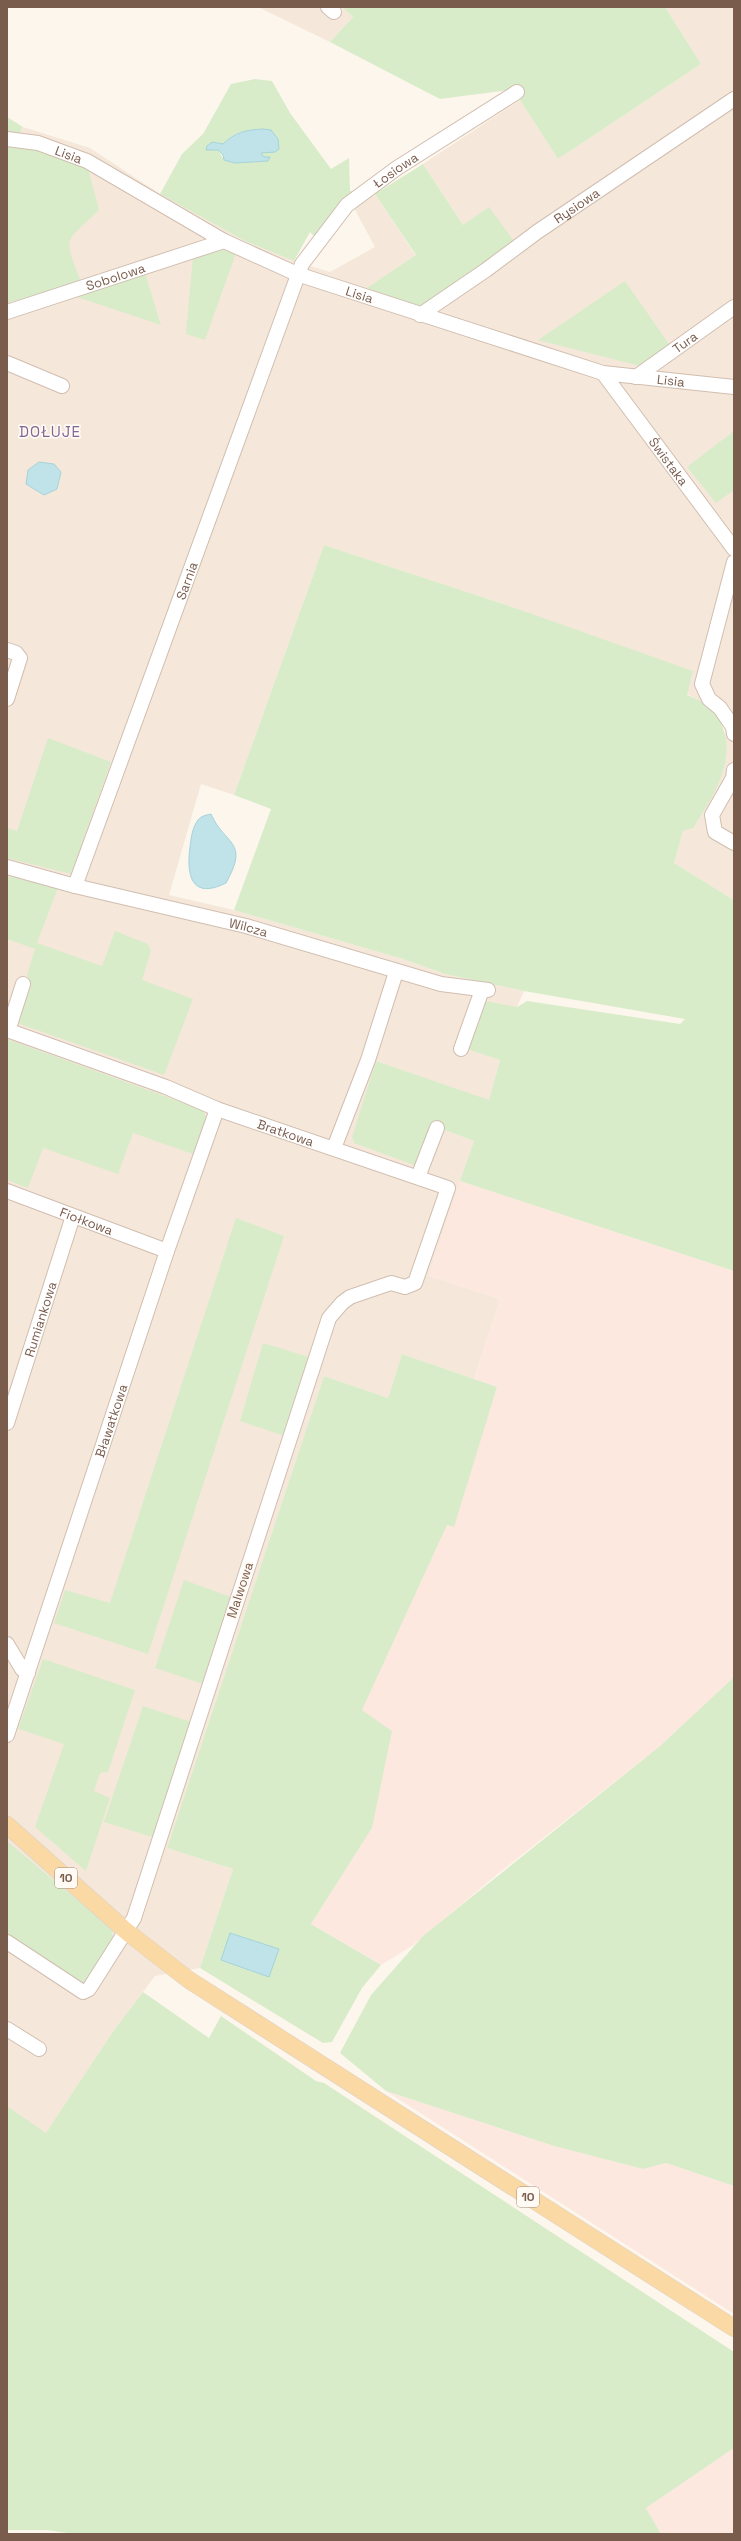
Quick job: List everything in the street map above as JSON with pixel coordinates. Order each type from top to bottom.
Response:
[{"type":"main road","name":"10","points":[[7,1826],[126,1930],[171,1967],[222,2002],[734,2328]]},
{"type":"street","name":"Łosiowa","points":[[297,274],[302,264],[347,205],[397,168],[517,92]]},
{"type":"street","name":"Rysiowa","points":[[420,315],[486,270],[537,232],[734,99]]},
{"type":"street","name":"Lisia","points":[[7,139],[38,143],[87,162],[224,240],[297,274],[603,373],[734,387]]},
{"type":"street","name":"Sobolowa","points":[[7,312],[224,240]]},
{"type":"street","name":"Sarnia","points":[[75,886],[297,274]]},
{"type":"street","name":"Tura","points":[[636,377],[734,307]]},
{"type":"street","points":[[7,363],[62,386]]},
{"type":"street","name":"Świstaka","points":[[603,373],[734,549]]},
{"type":"street","points":[[734,562],[702,684],[709,699],[720,708],[733,727],[734,734]]},
{"type":"street","points":[[7,650],[16,653],[20,658],[7,699]]},
{"type":"street","points":[[734,770],[733,778],[712,815],[715,832],[734,843]]},
{"type":"street","name":"Wilcza","points":[[7,867],[75,886],[246,926],[396,972],[441,984],[485,990],[461,1049]]},
{"type":"street","points":[[334,1148],[368,1060],[396,972]]},
{"type":"street","points":[[7,1030],[23,984]]},
{"type":"street","name":"Bratkowa","points":[[7,1030],[166,1087],[217,1109],[448,1188],[415,1283],[405,1287],[391,1283]]},
{"type":"street","name":"Bławatkowa","points":[[7,1735],[167,1251],[217,1109]]},
{"type":"street","points":[[418,1177],[437,1128]]},
{"type":"street","name":"Fiołkowa","points":[[7,1191],[167,1251]]},
{"type":"street","name":"Rumiankowa","points":[[7,1423],[73,1216]]},
{"type":"street","name":"Malwowa","points":[[7,1942],[83,1992],[89,1989],[126,1930],[140,1903],[201,1709],[329,1318],[342,1303],[350,1297],[391,1283]]},
{"type":"street","points":[[7,1644],[22,1669],[28,1673]]},
{"type":"street","points":[[7,2029],[39,2049]]},
{"type":"shaded area","points":[[258,7],[342,7],[353,17],[330,42]]},
{"type":"shaded area","points":[[665,7],[734,7],[734,900],[674,863],[683,831],[727,729],[714,712],[693,697],[515,608],[324,545],[234,795],[201,784],[169,895],[234,910],[403,959],[445,974],[524,991],[517,1007],[466,1049],[500,1060],[489,1101],[376,1061],[442,1129],[474,1141],[429,1276],[500,1299],[474,1379],[402,1354],[388,1398],[324,1376],[167,1848],[233,1869],[200,1968],[155,1976],[114,2030],[46,2134],[7,2106],[7,133],[19,134],[23,127],[90,148],[160,194],[245,241],[294,261],[330,272],[375,247],[354,208],[375,194],[416,256],[368,288],[463,225],[423,164],[520,100],[558,159],[701,64]]},
{"type":"shaded area","points":[[460,1181],[734,1271],[734,1677],[660,1746],[500,1872],[412,1946],[381,1965],[311,1924],[372,1828],[361,1711],[447,1524],[453,1527],[497,1387],[474,1379],[500,1299],[428,1276]]},
{"type":"shaded area","points":[[386,2091],[554,2146],[643,2169],[666,2163],[734,2186],[734,2314]]},
{"type":"shaded area","points":[[734,2448],[734,2534],[661,2534],[646,2508]]},
{"type":"green space","points":[[342,7],[665,7],[701,64],[558,159],[520,100],[509,90],[440,99],[330,42],[353,17]]},
{"type":"green space","points":[[255,79],[272,81],[290,113],[331,169],[349,158],[350,191],[375,194],[314,236],[310,232],[294,261],[245,241],[160,194],[182,154],[203,134],[231,84]],"holes":[[[263,129],[261,153],[264,157],[261,161],[235,163],[224,160],[218,150],[207,150],[207,146],[212,142],[223,144],[232,136],[241,132]]]},
{"type":"green space","points":[[7,117],[23,127],[19,134],[7,133]]},
{"type":"green space","points":[[7,145],[40,150],[88,168],[99,210],[73,235],[70,241],[71,256],[81,282],[7,303]]},
{"type":"green space","points":[[423,164],[463,225],[489,207],[514,241],[418,308],[367,288],[416,255],[375,194]]},
{"type":"green space","points":[[222,247],[236,253],[205,340],[186,334],[193,255]]},
{"type":"green space","points":[[144,270],[161,325],[68,294]]},
{"type":"green space","points":[[625,281],[669,344],[640,366],[538,340]]},
{"type":"green space","points":[[734,431],[734,490],[716,503],[687,467]]},
{"type":"green space","points":[[324,545],[515,608],[693,671],[687,695],[704,704],[717,716],[724,731],[726,759],[717,787],[693,828],[683,831],[674,863],[734,900],[734,1271],[460,1181],[474,1141],[442,1129],[417,1166],[354,1143],[352,1137],[376,1061],[489,1100],[500,1060],[466,1049],[485,1001],[517,1007],[527,1001],[680,1024],[685,1019],[524,991],[445,974],[403,959],[234,910],[271,809],[234,795]]},
{"type":"green space","points":[[48,738],[111,762],[82,843],[85,844],[76,868],[71,874],[7,858],[7,828],[17,831]]},
{"type":"green space","points":[[7,876],[58,888],[37,943],[102,966],[115,931],[148,944],[151,951],[142,980],[193,999],[164,1075],[17,1023],[30,984],[27,975],[35,949],[7,939]]},
{"type":"green space","points":[[7,1039],[203,1110],[206,1117],[193,1154],[133,1133],[118,1174],[43,1148],[28,1188],[7,1180]]},
{"type":"green space","points":[[236,1218],[284,1236],[148,1654],[54,1623],[65,1590],[110,1603]]},
{"type":"green space","points":[[263,1343],[312,1358],[285,1436],[240,1421]]},
{"type":"green space","points":[[402,1354],[497,1387],[454,1527],[447,1525],[362,1710],[392,1731],[372,1828],[311,1924],[381,1965],[362,1988],[332,2042],[323,2043],[200,1968],[233,1869],[167,1848],[324,1376],[388,1398]]},
{"type":"green space","points":[[184,1580],[231,1597],[203,1684],[155,1668]]},
{"type":"green space","points":[[43,1659],[135,1690],[108,1772],[100,1773],[94,1791],[110,1798],[86,1871],[35,1827],[64,1744],[18,1729]]},
{"type":"green space","points":[[734,1677],[734,2186],[666,2163],[643,2169],[554,2146],[386,2091],[340,2053],[371,1995],[423,1936],[660,1746]]},
{"type":"green space","points":[[143,1706],[191,1722],[152,1837],[104,1822]]},
{"type":"green space","points":[[7,1841],[112,1929],[113,1939],[85,1983],[79,1984],[7,1936]]},
{"type":"green space","points":[[143,1992],[209,2038],[221,2016],[316,2081],[324,2083],[734,2352],[734,2448],[646,2508],[661,2534],[75,2534],[47,2530],[7,2530],[7,2106],[46,2133],[114,2030]]},
{"type":"water","points":[[263,129],[271,130],[278,139],[279,149],[275,152],[261,153],[264,157],[270,157],[268,161],[235,163],[224,160],[223,155],[218,150],[206,150],[207,146],[212,142],[223,144],[241,132]]},
{"type":"water","points":[[39,462],[54,464],[61,472],[57,489],[44,495],[26,484],[28,470]]},
{"type":"water","points":[[211,814],[233,844],[236,859],[226,883],[215,888],[205,889],[199,887],[194,882],[189,867],[189,858],[191,837],[196,823],[205,815]]},
{"type":"water","points":[[230,1933],[279,1949],[269,1977],[221,1960]]},
{"type":"district","name":"DOŁUJE","points":[[50,431]]}]
